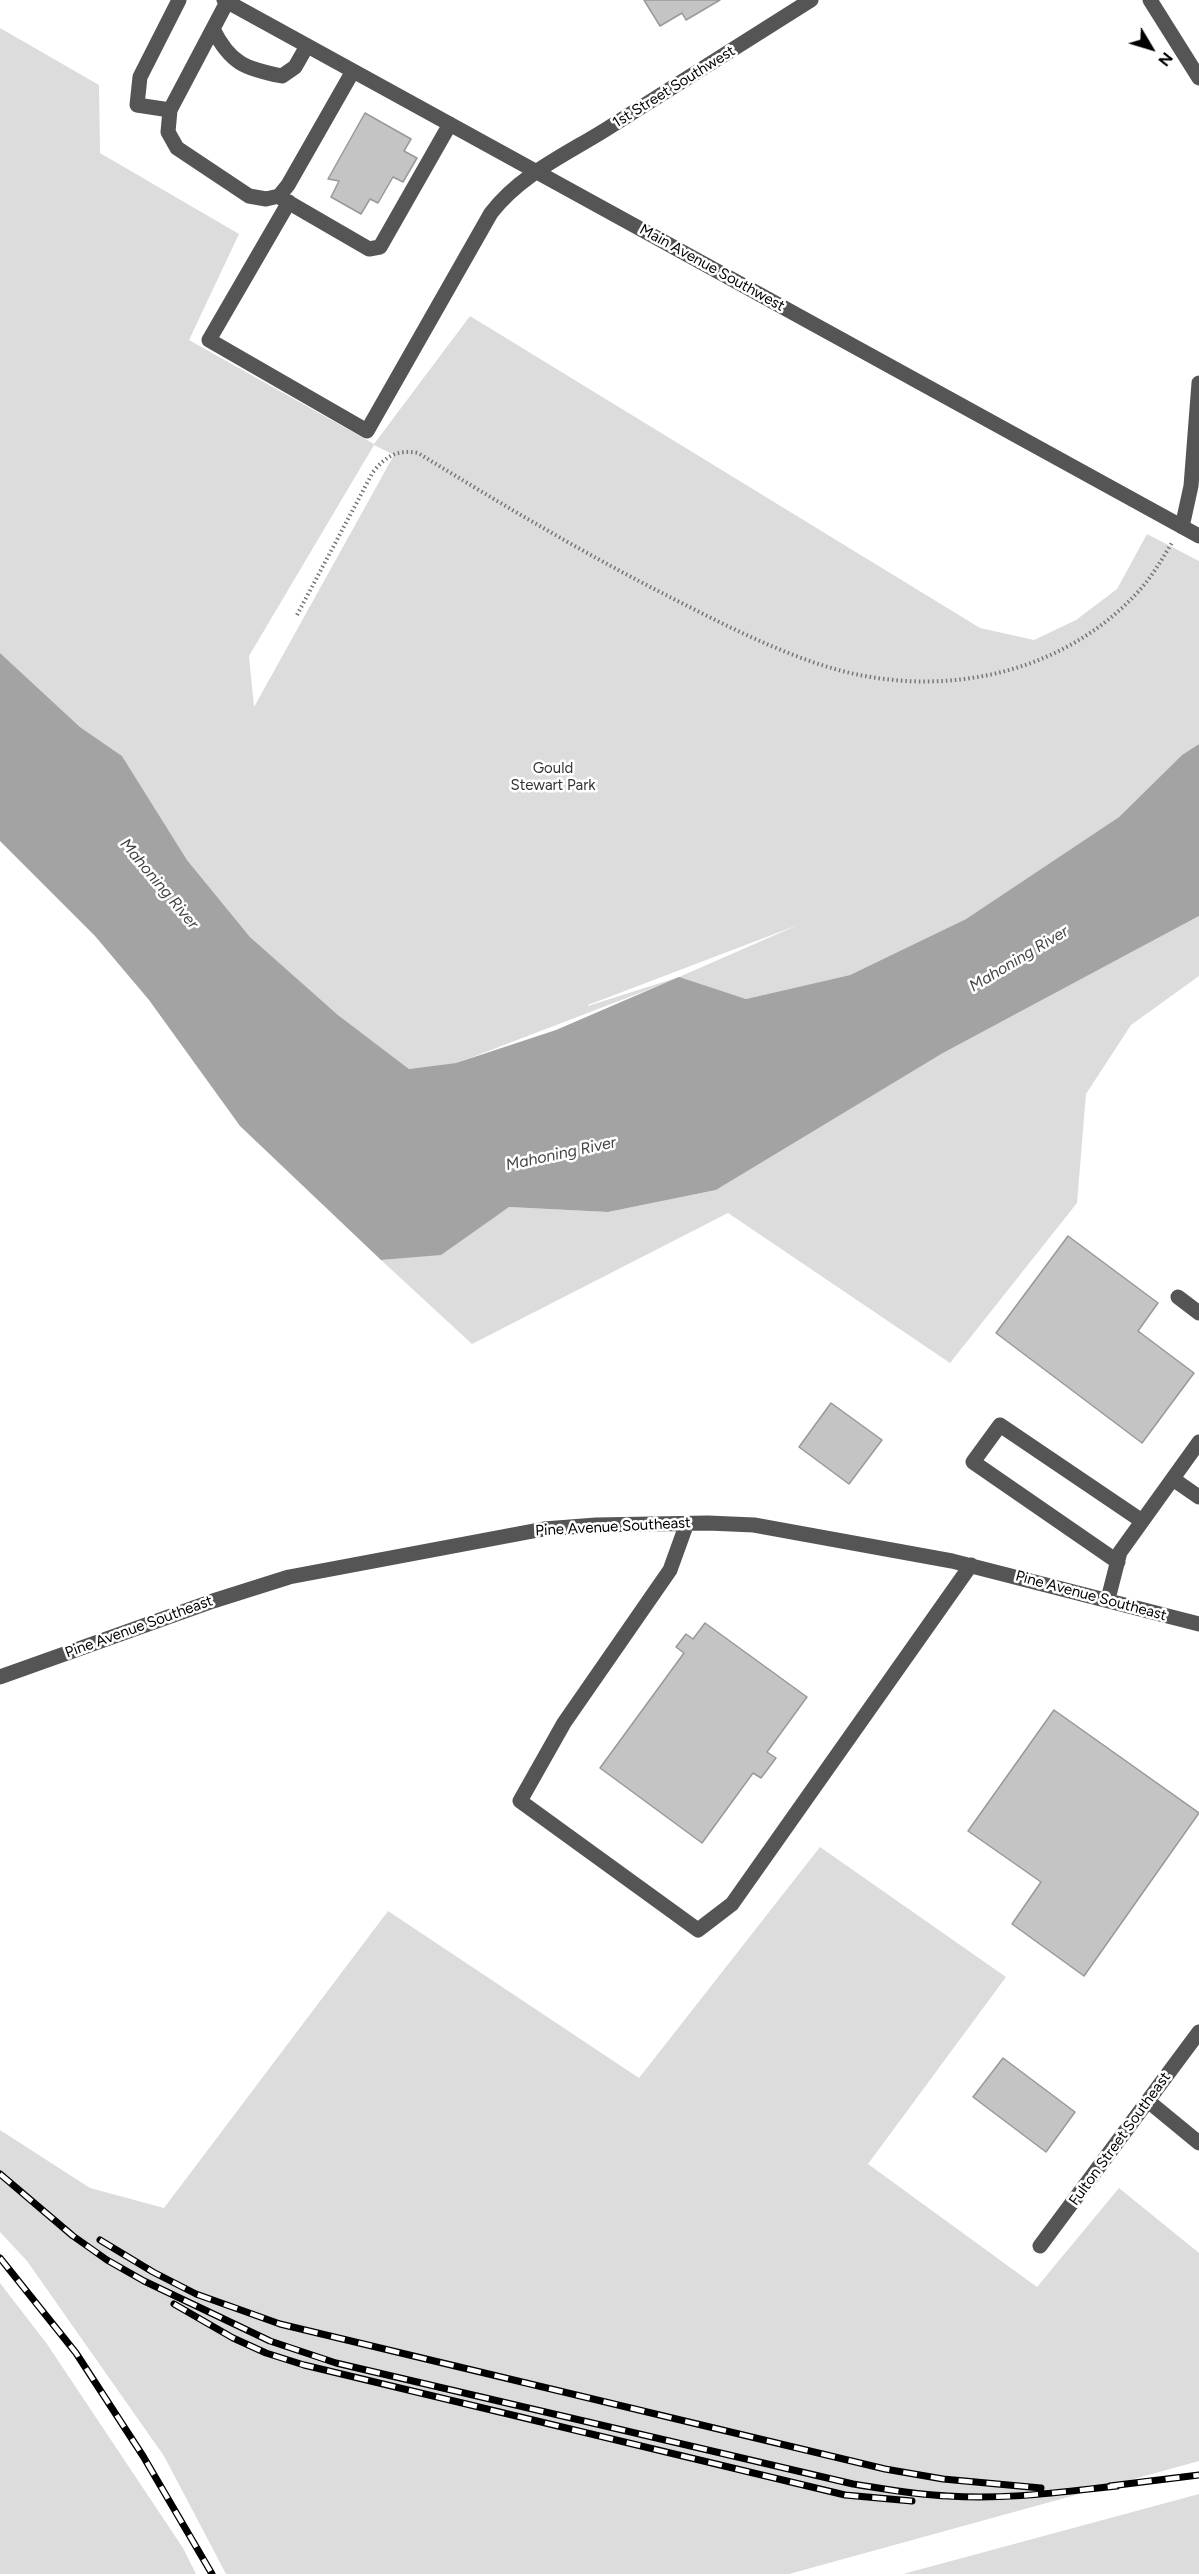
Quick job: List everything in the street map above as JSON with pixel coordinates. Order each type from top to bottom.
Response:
[{"type":"street","points":[[170,110],[137,105],[140,76],[179,0]]},
{"type":"street","name":"1st Street Southwest","points":[[284,199],[209,340],[368,431],[491,213],[500,201],[536,171],[580,146],[811,0]]},
{"type":"street","points":[[1150,0],[1199,78]]},
{"type":"street","points":[[226,1],[170,110],[168,132],[177,148],[249,196],[284,199],[369,249],[380,248],[450,124]]},
{"type":"street","name":"Main Avenue Southwest","points":[[226,1],[247,5],[307,46],[1199,536]]},
{"type":"street","points":[[213,29],[220,43],[234,60],[261,72],[282,76],[295,67],[307,46]]},
{"type":"street","points":[[284,199],[288,185],[353,71]]},
{"type":"street","points":[[1182,527],[1191,486],[1199,383]]},
{"type":"street","points":[[1178,1297],[1199,1313]]},
{"type":"street","points":[[1118,1562],[973,1462],[1000,1425],[1142,1521]]},
{"type":"street","points":[[1108,1599],[1120,1552],[1199,1442]]},
{"type":"street","points":[[1173,1479],[1199,1497]]},
{"type":"street","points":[[687,1524],[670,1570],[564,1723],[520,1801],[698,1930],[732,1904],[971,1565]]},
{"type":"street","name":"Pine Avenue Southeast","points":[[0,1677],[213,1601],[315,1571],[544,1529],[687,1524],[754,1525],[971,1565],[1199,1624]]},
{"type":"street","name":"Fulton Street Southeast","points":[[1040,2246],[1199,2032]]},
{"type":"street","points":[[1148,2101],[1199,2143]]},
{"type":"path","points":[[297,615],[373,472],[382,460],[395,453],[407,451],[418,453],[603,563],[752,636],[830,667],[906,682],[926,683],[1000,673],[1038,661],[1072,645],[1113,616],[1138,593],[1152,576],[1182,527]]},
{"type":"green space","name":"Gould Stewart Park","points":[[0,28],[99,85],[100,153],[239,234],[189,340],[374,444],[470,316],[980,628],[1034,640],[1076,620],[1117,589],[1147,534],[1199,561],[1199,744],[1182,755],[1119,817],[966,919],[850,975],[746,999],[679,978],[457,1063],[409,1069],[338,1015],[250,937],[187,860],[122,756],[80,727],[0,653]],"holes":[[[374,445],[394,455],[254,707],[249,656]],[[798,925],[679,977],[588,1006],[588,1005]]]},
{"type":"green space","points":[[1199,916],[1199,976],[1131,1025],[1086,1094],[1077,1203],[950,1363],[728,1213],[472,1344],[381,1260],[434,1255],[509,1207],[608,1212],[716,1190],[943,1053]]},
{"type":"green space","points":[[820,1847],[1006,1977],[868,2164],[1037,2287],[1119,2188],[1199,2253],[1199,2461],[789,2574],[226,2574],[164,2456],[27,2261],[0,2232],[0,2130],[90,2188],[164,2208],[388,1911],[639,2078]]},
{"type":"green space","points":[[0,2283],[47,2344],[183,2548],[196,2574],[0,2574]]},
{"type":"green space","points":[[1199,2494],[1199,2574],[903,2574]]},
{"type":"water","name":"Mahoning River","points":[[0,653],[80,727],[122,756],[187,860],[250,937],[338,1015],[409,1069],[456,1063],[556,1030],[679,977],[746,999],[850,975],[966,919],[1119,817],[1182,755],[1199,744],[1199,916],[943,1053],[716,1190],[608,1212],[509,1207],[441,1255],[381,1260],[240,1126],[149,1000],[95,936],[0,841]]},
{"type":"building","points":[[644,0],[720,0],[686,20],[682,13],[660,26]]},
{"type":"building","points":[[365,113],[411,139],[404,151],[417,158],[403,182],[393,177],[378,203],[370,199],[361,214],[331,197],[339,181],[328,179]]},
{"type":"building","points":[[1068,1236],[1158,1303],[1138,1331],[1194,1373],[1142,1443],[996,1333]]},
{"type":"building","points":[[831,1403],[882,1440],[849,1484],[799,1447]]},
{"type":"building","points":[[705,1623],[807,1697],[767,1752],[776,1758],[761,1778],[753,1773],[702,1843],[600,1768],[684,1653],[676,1647],[686,1634],[693,1639]]},
{"type":"building","points":[[1054,1710],[1199,1813],[1084,1976],[1012,1924],[1041,1882],[968,1831]]},
{"type":"building","points":[[1003,2058],[1075,2112],[1046,2152],[973,2097]]},
{"type":"railway","points":[[0,2174],[73,2236],[107,2260],[144,2281],[270,2341],[336,2363],[853,2484],[889,2490],[991,2497],[1117,2486]]},
{"type":"railway","points":[[100,2240],[153,2272],[196,2294],[280,2324],[885,2469],[943,2479],[1041,2488]]},
{"type":"railway","points":[[0,2258],[76,2353],[143,2456],[212,2574]]},
{"type":"railway","points":[[174,2304],[233,2338],[266,2353],[304,2365],[845,2495],[912,2501]]},
{"type":"railway","points":[[1110,2486],[1199,2475]]}]
